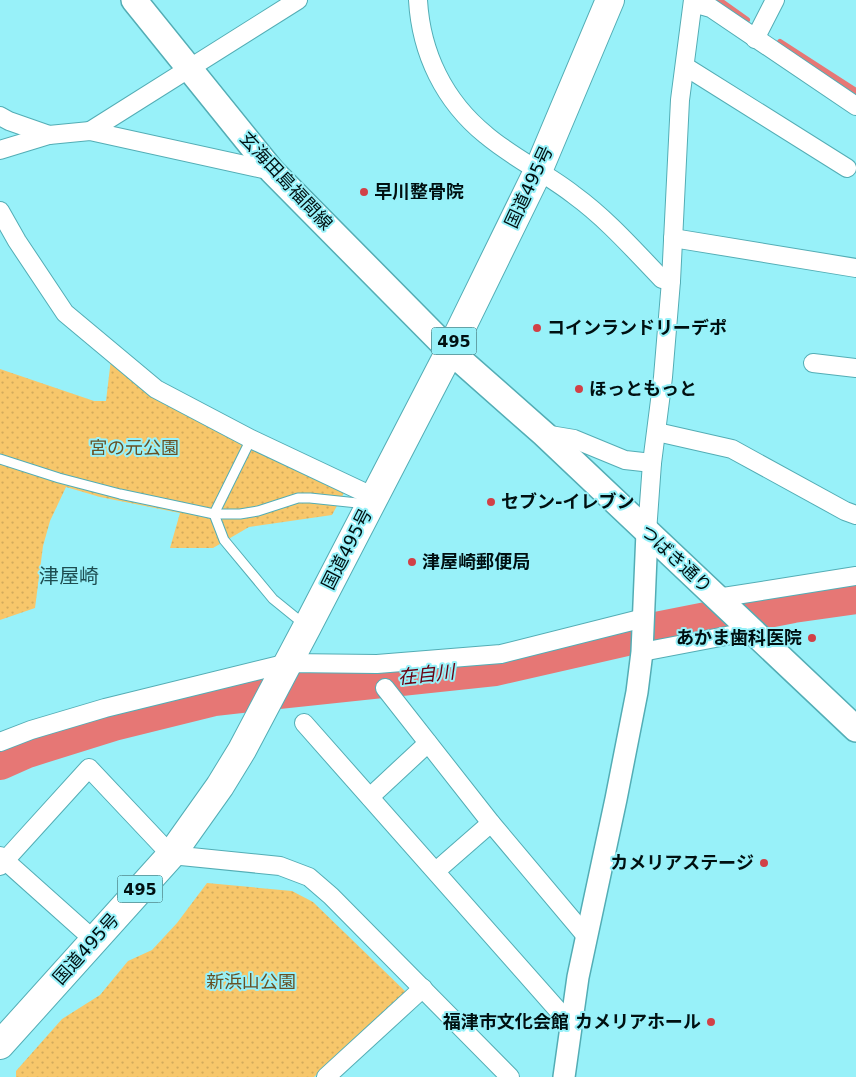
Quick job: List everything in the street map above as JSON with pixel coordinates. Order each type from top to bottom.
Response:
[{"type":"highway","name":"国道495号","points":[[0,1045],[171,855],[220,786],[259,718],[450,351],[538,171],[610,0]]},
{"type":"main road","name":"玄海田島福間線","points":[[134,0],[272,171],[450,351]]},
{"type":"main road","name":"つばき通り","points":[[450,351],[544,434],[856,729]]},
{"type":"street","points":[[90,131],[298,0]]},
{"type":"street","points":[[418,0],[426,49],[440,81],[457,106],[486,135],[574,195],[606,221],[662,279],[671,281]]},
{"type":"street","points":[[755,39],[776,0]]},
{"type":"street","points":[[564,1077],[578,977],[637,692],[643,634],[652,463],[663,376],[671,281],[680,100],[686,67],[693,2],[711,8],[856,106]]},
{"type":"street","points":[[686,67],[847,168]]},
{"type":"street","points":[[0,116],[49,135]]},
{"type":"street","points":[[0,150],[49,135],[90,131],[272,171]]},
{"type":"street","points":[[0,211],[17,241],[65,312],[156,389],[372,501]]},
{"type":"street","points":[[673,238],[856,268]]},
{"type":"street","points":[[814,364],[856,368]]},
{"type":"street","points":[[656,432],[732,449],[845,511],[856,515]]},
{"type":"street","points":[[544,434],[574,439],[625,460],[652,463]]},
{"type":"street","points":[[722,602],[856,576]]},
{"type":"street","points":[[0,742],[31,730],[105,708],[284,668],[377,664],[501,654],[643,634],[748,628]]},
{"type":"street","points":[[385,688],[491,823],[586,936]]},
{"type":"street","points":[[304,723],[571,1025]]},
{"type":"street","points":[[370,797],[428,743]]},
{"type":"street","points":[[94,940],[2,861],[89,768],[171,855],[280,866],[309,876],[510,1077]]},
{"type":"street","points":[[436,871],[491,823]]},
{"type":"street","points":[[326,1077],[423,988]]},
{"type":"lane","points":[[251,439],[214,514],[224,540],[273,600],[307,627]]},
{"type":"lane","points":[[0,459],[59,478],[120,494],[214,514],[240,514],[258,511],[298,498],[372,501]]},
{"type":"green space","name":"宮の元公園","points":[[111,359],[345,491],[332,515],[249,527],[213,548],[170,548],[180,513],[100,497],[66,487],[50,521],[43,546],[35,608],[0,620],[0,369],[94,401],[106,401]]},
{"type":"green space","name":"新浜山公園","points":[[207,883],[292,891],[313,902],[408,994],[314,1077],[16,1077],[16,1071],[62,1019],[100,995],[128,961],[152,950],[177,923]]},
{"type":"waterway","points":[[719,0],[747,20]]},
{"type":"waterway","points":[[780,42],[856,91]]},
{"type":"waterway","name":"在自川","points":[[0,761],[27,749],[113,722],[214,697],[495,667],[631,636],[793,604],[856,595]]},
{"type":"place","name":"早川整骨院","points":[[364,192]]},
{"type":"place","name":"コインランドリーデポ","points":[[537,328]]},
{"type":"place","name":"ほっともっと","points":[[579,389]]},
{"type":"place","name":"セブン-イレブン","points":[[491,502]]},
{"type":"place","name":"津屋崎郵便局","points":[[412,562]]},
{"type":"place","name":"あかま歯科医院","points":[[812,638]]},
{"type":"place","name":"カメリアステージ","points":[[764,863]]},
{"type":"place","name":"福津市文化会館 カメリアホール","points":[[711,1022]]},
{"type":"district","name":"津屋崎","points":[[69,576]]}]
